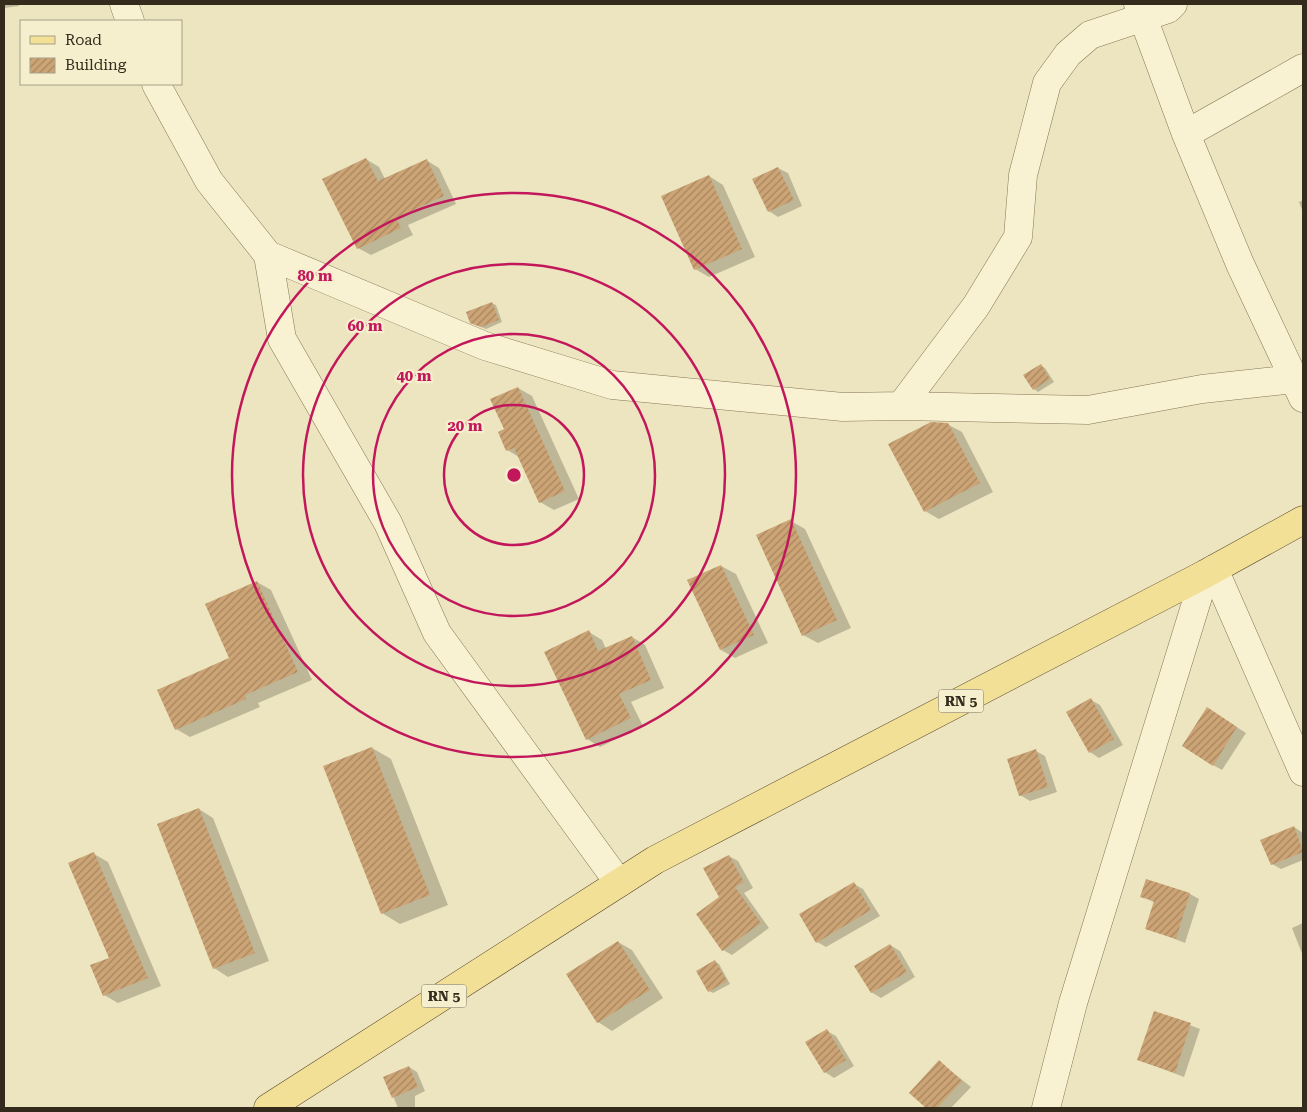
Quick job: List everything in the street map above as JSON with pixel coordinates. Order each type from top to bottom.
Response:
[{"type":"main road","name":"RN 5","points":[[268,1108],[655,860],[1210,572],[1303,520]]},
{"type":"street","points":[[124,4],[130,20]]},
{"type":"street","points":[[901,406],[976,306],[1018,237],[1023,175],[1047,84],[1068,54],[1090,35],[1141,10],[1168,9],[1173,4]]},
{"type":"street","points":[[157,85],[209,181],[268,255],[485,346],[612,385],[843,407],[901,406],[1088,410],[1202,389],[1300,385],[1240,264],[1186,134],[1141,10]]},
{"type":"street","points":[[1186,134],[1303,68]]},
{"type":"street","points":[[268,255],[282,339],[388,523],[437,633],[619,883]]},
{"type":"street","points":[[1210,572],[1303,772]]},
{"type":"street","points":[[1046,1108],[1073,1003],[1210,572]]},
{"type":"building","points":[[366,158],[378,181],[427,159],[444,196],[396,218],[401,228],[357,249],[322,179]]},
{"type":"building","points":[[778,167],[794,200],[768,212],[752,179]]},
{"type":"building","points":[[709,175],[742,249],[694,270],[661,196]]},
{"type":"building","points":[[492,302],[499,320],[481,327],[470,323],[466,312]]},
{"type":"building","points":[[1041,364],[1050,379],[1033,390],[1023,375]]},
{"type":"building","points":[[518,387],[565,491],[539,503],[514,448],[506,451],[498,432],[504,429],[490,399]]},
{"type":"building","points":[[931,422],[948,423],[980,483],[924,512],[888,444]]},
{"type":"building","points":[[791,519],[837,620],[802,636],[756,535]]},
{"type":"building","points":[[721,565],[754,635],[720,650],[687,580]]},
{"type":"building","points":[[257,581],[298,672],[245,695],[246,699],[175,730],[157,690],[229,658],[205,604]]},
{"type":"building","points":[[589,630],[598,651],[632,636],[651,680],[619,694],[631,718],[586,740],[544,652]]},
{"type":"building","points":[[1091,698],[1114,739],[1089,753],[1066,712]]},
{"type":"building","points":[[1207,707],[1237,727],[1213,766],[1182,746]]},
{"type":"building","points":[[372,747],[430,895],[381,914],[323,766]]},
{"type":"building","points":[[1036,749],[1048,787],[1019,796],[1007,759]]},
{"type":"building","points":[[199,808],[255,953],[213,969],[157,824]]},
{"type":"building","points":[[1294,826],[1303,852],[1271,865],[1260,840]]},
{"type":"building","points":[[94,852],[148,978],[103,996],[90,965],[109,958],[68,863]]},
{"type":"building","points":[[729,855],[744,882],[735,887],[761,923],[722,951],[696,914],[719,897],[703,868]]},
{"type":"building","points":[[1146,879],[1190,893],[1176,939],[1145,929],[1154,901],[1140,897]]},
{"type":"building","points":[[854,882],[871,910],[816,943],[799,914]]},
{"type":"building","points":[[618,941],[650,990],[597,1023],[566,974]]},
{"type":"building","points":[[890,944],[907,972],[871,993],[854,966]]},
{"type":"building","points":[[715,960],[727,981],[708,992],[696,971]]},
{"type":"building","points":[[1154,1011],[1191,1023],[1175,1073],[1137,1060]]},
{"type":"building","points":[[827,1029],[846,1060],[824,1073],[805,1042]]},
{"type":"building","points":[[939,1060],[962,1081],[937,1108],[926,1108],[909,1093]]},
{"type":"building","points":[[409,1066],[418,1087],[392,1098],[383,1077]]}]
